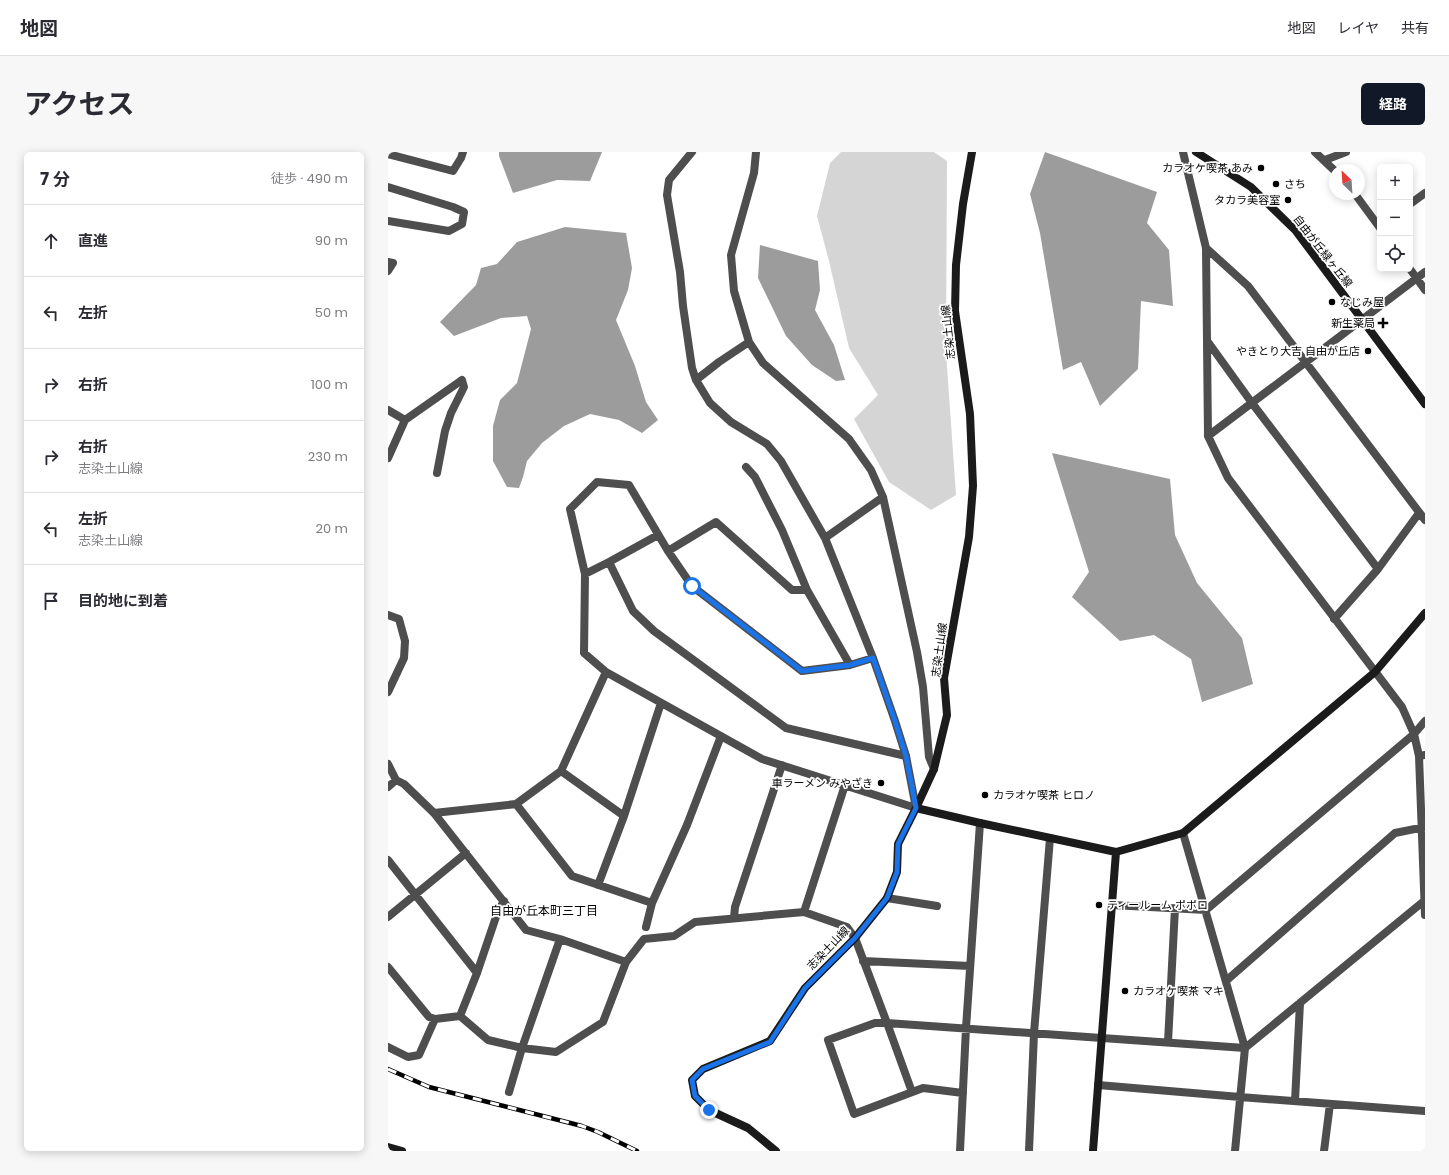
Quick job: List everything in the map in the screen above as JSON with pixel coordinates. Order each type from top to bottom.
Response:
[{"type":"street","points":[[388,154],[453,171],[461,158],[462,152]]},
{"type":"street","points":[[692,152],[669,180],[667,195],[680,272],[683,306],[692,368],[696,380],[710,403],[730,422],[767,444],[781,461],[825,538],[873,658],[895,721],[906,756],[916,808]]},
{"type":"street","points":[[756,152],[754,173],[731,255],[734,291],[748,342],[763,363],[849,439],[871,470],[883,497],[917,652],[923,687],[929,757],[934,769]]},
{"type":"street","name":"志染土山線","points":[[776,1151],[748,1128],[709,1110],[695,1096],[692,1080],[703,1069],[770,1042],[805,988],[855,938],[887,898],[897,872],[898,844],[934,769],[947,715],[944,678],[969,537],[973,486],[970,414],[955,311],[956,265],[963,204],[972,152]]},
{"type":"street","points":[[1183,152],[1206,248],[1208,436],[1228,478],[1402,707],[1422,756],[1425,915]]},
{"type":"street","name":"自由が丘緑ヶ丘線","points":[[1196,152],[1251,187],[1296,231],[1425,404]]},
{"type":"street","points":[[1315,152],[1329,164]]},
{"type":"street","points":[[1325,160],[1346,152]]},
{"type":"street","points":[[388,187],[453,207],[464,212],[462,224],[449,231],[388,221]]},
{"type":"street","points":[[1413,202],[1425,194]]},
{"type":"street","points":[[1360,200],[1377,223]]},
{"type":"street","points":[[1206,248],[1248,286],[1425,520]]},
{"type":"street","points":[[388,262],[393,263],[388,271]]},
{"type":"street","points":[[1412,272],[1425,290]]},
{"type":"street","points":[[1208,436],[1425,272]]},
{"type":"street","points":[[696,380],[748,342]]},
{"type":"street","points":[[1208,342],[1252,403],[1378,569]]},
{"type":"street","points":[[388,458],[405,420],[462,380],[464,387],[451,413],[445,431],[437,473]]},
{"type":"street","points":[[388,410],[405,420]]},
{"type":"street","points":[[746,467],[755,477],[772,510],[807,590],[850,665]]},
{"type":"street","points":[[873,658],[850,665],[802,671],[692,586],[658,535],[630,485],[597,482],[570,509],[584,574],[584,653],[606,672],[762,759],[916,808],[1116,852],[1183,833],[1375,672],[1425,613]]},
{"type":"street","points":[[825,538],[883,497]]},
{"type":"street","points":[[1334,619],[1378,569],[1420,513]]},
{"type":"street","points":[[668,551],[716,522],[792,590],[807,590]]},
{"type":"street","points":[[584,574],[658,535]]},
{"type":"street","points":[[609,562],[633,611],[654,631],[786,728],[906,756]]},
{"type":"street","points":[[388,615],[399,618],[405,641],[404,658],[388,692]]},
{"type":"street","points":[[434,813],[516,804],[561,770],[606,672]]},
{"type":"street","points":[[598,885],[624,816],[661,703]]},
{"type":"street","points":[[1112,905],[1206,910],[1414,734],[1425,720]]},
{"type":"street","points":[[646,927],[652,903],[687,825],[721,736]]},
{"type":"street","points":[[388,764],[396,780],[404,784],[434,813],[526,930],[626,962]]},
{"type":"street","points":[[734,918],[735,907],[782,765]]},
{"type":"street","points":[[561,770],[624,816]]},
{"type":"street","points":[[388,787],[396,780]]},
{"type":"street","points":[[804,912],[845,786]]},
{"type":"street","points":[[516,804],[572,876],[652,903]]},
{"type":"street","points":[[960,1151],[966,1028],[980,823]]},
{"type":"street","points":[[1227,980],[1395,833],[1423,827]]},
{"type":"street","points":[[1183,833],[1246,1048],[1235,1151]]},
{"type":"street","points":[[1029,1151],[1034,1033],[1050,838]]},
{"type":"street","points":[[1093,1151],[1116,852]]},
{"type":"street","points":[[388,917],[466,853]]},
{"type":"street","points":[[388,860],[477,973]]},
{"type":"street","points":[[887,898],[937,906]]},
{"type":"street","points":[[460,1016],[477,973],[498,911],[504,901]]},
{"type":"street","points":[[963,1093],[923,1088],[854,1114],[828,1040],[875,1023],[887,1023],[1246,1048],[1424,901]]},
{"type":"street","points":[[1168,1042],[1175,908]]},
{"type":"street","points":[[388,968],[429,1017],[435,1019],[460,1016],[488,1040],[522,1048],[556,1052],[604,1022],[626,962],[644,939],[674,936],[695,922],[804,912],[847,928],[855,938],[912,1092]]},
{"type":"street","points":[[509,1092],[522,1048],[560,940]]},
{"type":"street","points":[[863,960],[970,966]]},
{"type":"street","points":[[1295,1101],[1300,1003]]},
{"type":"street","points":[[388,1046],[408,1057],[419,1055],[435,1019]]},
{"type":"street","points":[[1098,1085],[1425,1111]]},
{"type":"street","points":[[1324,1151],[1330,1104]]},
{"type":"street","points":[[388,1146],[402,1151]]},
{"type":"shaded area","points":[[499,152],[602,152],[590,181],[557,180],[513,193],[499,156]]},
{"type":"shaded area","points":[[841,152],[934,152],[947,161],[946,352],[956,495],[931,510],[889,482],[854,419],[878,395],[849,348],[817,216],[830,163]]},
{"type":"shaded area","points":[[1045,152],[1157,192],[1147,223],[1169,250],[1173,306],[1141,301],[1138,369],[1100,406],[1081,362],[1063,370],[1040,233],[1030,194]]},
{"type":"shaded area","points":[[565,227],[626,233],[632,268],[628,290],[616,320],[635,366],[646,402],[658,420],[642,433],[619,420],[590,414],[564,426],[542,443],[527,461],[519,488],[507,487],[493,461],[493,426],[500,400],[517,383],[531,329],[527,316],[501,318],[454,336],[440,322],[476,285],[481,268],[497,264],[517,242]]},
{"type":"shaded area","points":[[760,245],[818,261],[820,290],[815,310],[834,345],[845,380],[836,381],[812,365],[786,336],[758,278]]},
{"type":"shaded area","points":[[1052,453],[1170,479],[1175,535],[1197,583],[1242,638],[1253,684],[1202,702],[1191,659],[1154,635],[1120,641],[1072,597],[1089,572]]},
{"type":"railway","points":[[388,1069],[429,1087],[582,1126],[637,1151]]},
{"type":"place","name":"カラオケ喫茶 あみ","points":[[1261,168]]},
{"type":"place","name":"さち","points":[[1276,184]]},
{"type":"place","name":"タカラ美容室","points":[[1288,200]]},
{"type":"place","name":"なじみ屋","points":[[1332,302]]},
{"type":"place","name":"新生薬局","points":[[1383,323]]},
{"type":"place","name":"やきとり大吉 自由が丘店","points":[[1368,351]]},
{"type":"place","name":"車ラーメン みやざき","points":[[881,783]]},
{"type":"place","name":"カラオケ喫茶 ヒロノ","points":[[985,795]]},
{"type":"place","name":"ティールーム ポポロ","points":[[1099,905]]},
{"type":"place","name":"カラオケ喫茶 マキ","points":[[1125,991]]},
{"type":"district","name":"自由が丘本町三丁目","points":[[544,910]]},
{"type":"route","points":[[692,586],[802,671],[850,665],[873,658],[906,756],[916,808],[898,844],[897,872],[887,898],[855,938],[805,988],[770,1042],[703,1069],[692,1080],[695,1096],[709,1110]]}]
